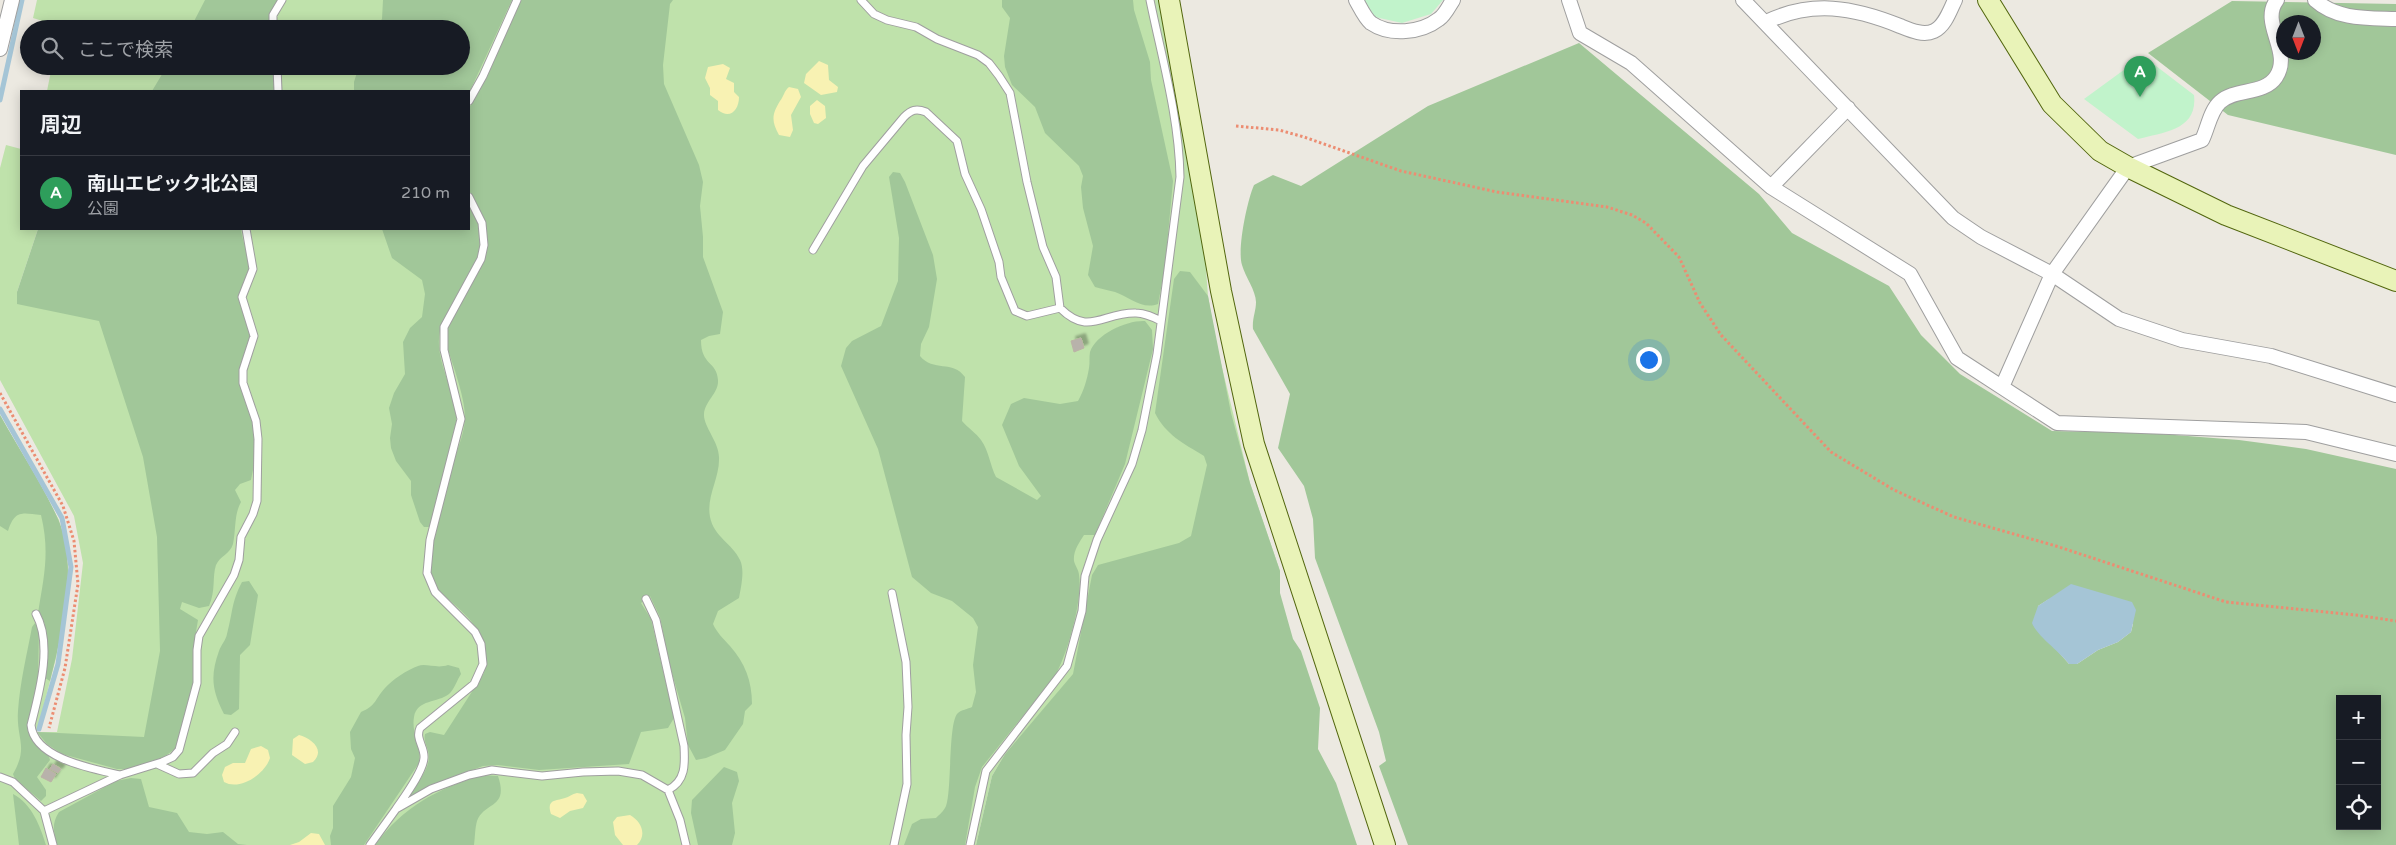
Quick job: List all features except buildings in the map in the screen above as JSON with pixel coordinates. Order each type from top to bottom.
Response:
[{"type":"street","points":[[0,49],[12,0]]},
{"type":"street","points":[[1169,0],[1221,291],[1254,444],[1385,845]]},
{"type":"street","points":[[1356,0],[1371,22],[1394,31],[1418,28],[1438,20],[1452,0]]},
{"type":"street","points":[[1569,0],[1580,32],[1631,63],[1771,187],[1910,274],[1957,358],[2058,423],[2306,432],[2396,454]]},
{"type":"street","points":[[1743,0],[1953,218],[1981,237],[2052,274],[2119,319],[2153,332],[2182,340],[2272,356],[2396,395]]},
{"type":"street","points":[[1766,22],[1778,13],[1816,3],[1830,3],[1857,9],[1911,30],[1924,33],[1935,31],[1942,25],[1955,0]]},
{"type":"street","points":[[1988,0],[2052,104],[2100,150],[2128,167],[2226,215],[2396,281]]},
{"type":"street","points":[[2002,387],[2052,274],[2128,167],[2202,140],[2209,126],[2212,111],[2220,102],[2232,95],[2261,88],[2275,79],[2281,66],[2281,48],[2272,20],[2272,7],[2278,0]]},
{"type":"street","points":[[2315,0],[2321,6],[2348,17],[2396,19]]},
{"type":"street","points":[[1771,187],[1848,108]]},
{"type":"lane","points":[[273,20],[273,15],[282,0]]},
{"type":"lane","points":[[470,99],[483,76],[517,0]]},
{"type":"lane","points":[[861,0],[874,14],[887,20],[916,27],[936,39],[978,55],[989,63],[1010,93],[1027,182],[1043,247],[1056,277],[1060,308],[1078,322],[1086,323],[1125,313],[1138,312],[1161,321]]},
{"type":"lane","points":[[970,845],[986,771],[1067,666],[1082,611],[1085,576],[1097,540],[1132,464],[1142,430],[1157,354],[1180,177],[1179,150],[1168,80],[1150,0]]},
{"type":"lane","points":[[277,75],[278,90]]},
{"type":"lane","points":[[813,250],[863,166],[910,111],[920,110],[926,112],[957,141],[965,174],[981,209],[999,262],[1001,277],[1015,311],[1027,316],[1060,308]]},
{"type":"lane","points":[[370,845],[396,810],[423,764],[423,750],[418,738],[420,728],[474,684],[483,664],[480,644],[475,632],[435,592],[427,573],[430,540],[461,419],[444,350],[444,327],[481,259],[484,245],[482,223],[470,199]]},
{"type":"lane","points":[[44,811],[120,775],[173,757],[182,742],[197,682],[197,650],[200,636],[234,575],[239,560],[241,537],[253,514],[257,501],[257,430],[243,383],[243,370],[254,336],[242,297],[253,269],[246,230]]},
{"type":"lane","points":[[892,593],[906,662],[908,707],[906,735],[907,784],[894,845]]},
{"type":"lane","points":[[646,599],[656,620],[684,746],[686,766],[675,786],[668,790]]},
{"type":"lane","points":[[36,614],[42,627],[42,681],[31,725],[32,732],[54,755],[65,761],[120,775]]},
{"type":"lane","points":[[157,764],[179,774],[193,773],[213,753],[227,744],[235,732]]},
{"type":"lane","points":[[396,810],[432,789],[469,775],[492,770],[542,776],[618,771],[642,775],[668,790],[680,820],[686,845]]},
{"type":"lane","points":[[0,777],[13,782],[44,811],[53,845]]},
{"type":"path","points":[[1236,126],[1288,132],[1401,171],[1497,192],[1607,206],[1639,219],[1646,223],[1679,257],[1700,303],[1721,335],[1831,452],[1894,490],[1954,517],[2056,546],[2226,602],[2356,615],[2396,621]]},
{"type":"path","points":[[0,393],[63,506],[74,541],[78,584],[65,668],[49,728]]},
{"type":"green space","points":[[37,0],[1161,0],[1204,243],[1208,296],[1217,347],[1250,483],[1280,571],[1082,632],[1074,674],[1005,754],[992,776],[976,845],[0,845],[0,415],[59,520],[69,572],[56,658],[37,732],[57,732],[72,659],[83,563],[74,516],[0,380],[0,168],[6,145],[20,149],[20,230],[38,230],[17,292],[79,230],[470,230],[470,90],[47,90],[50,75],[470,75],[470,20],[39,20],[33,18]]},
{"type":"green space","points":[[205,0],[278,0],[269,14],[269,20],[195,20]]},
{"type":"green space","points":[[383,0],[512,0],[470,91],[354,90],[356,75],[470,75],[470,20],[382,19]]},
{"type":"green space","points":[[521,0],[673,0],[670,4],[663,65],[664,84],[699,165],[703,182],[700,206],[703,257],[723,312],[720,334],[701,340],[704,355],[715,369],[718,380],[718,385],[704,414],[706,424],[717,446],[719,457],[719,465],[709,509],[715,530],[737,554],[742,569],[739,598],[718,611],[713,624],[744,666],[751,688],[752,704],[745,711],[743,724],[725,750],[696,760],[688,745],[685,718],[669,663],[660,617],[650,596],[641,603],[651,619],[674,718],[668,728],[641,732],[629,764],[539,770],[498,765],[483,766],[432,785],[409,797],[428,762],[429,754],[425,734],[430,732],[444,735],[484,673],[486,660],[482,639],[477,630],[464,613],[438,590],[431,576],[435,535],[465,422],[460,389],[445,340],[448,328],[483,260],[485,222],[470,192],[470,106],[485,80]]},
{"type":"green space","points":[[1002,0],[1133,0],[1134,10],[1150,62],[1151,80],[1173,181],[1165,267],[1158,304],[1141,304],[1115,292],[1095,287],[1088,275],[1093,246],[1083,208],[1081,187],[1083,176],[1079,166],[1045,133],[1035,107],[1012,85],[1005,67],[1004,56],[1010,18],[1002,7]]},
{"type":"green space","points":[[1364,0],[1443,0],[1431,14],[1402,23],[1375,17]]},
{"type":"green space","points":[[2232,1],[2396,4],[2396,155],[2228,115],[2148,53]]},
{"type":"green space","points":[[1579,43],[1759,194],[1792,233],[1889,286],[1921,335],[1960,374],[2052,431],[2149,433],[2239,440],[2306,449],[2396,469],[2396,845],[1408,845],[1379,766],[1386,761],[1379,732],[1315,558],[1313,519],[1304,486],[1278,448],[1290,394],[1253,329],[1256,298],[1242,265],[1242,237],[1254,185],[1273,175],[1301,186],[1428,106]],"holes":[[[2049,599],[2133,624],[2131,632],[2118,642],[2098,650],[2077,664],[2069,664],[2047,639],[2038,606]]]},
{"type":"green space","points":[[2143,56],[2194,95],[2194,107],[2191,116],[2177,128],[2138,139],[2084,99]]},
{"type":"green space","points":[[162,75],[274,75],[274,90],[153,90]]},
{"type":"green space","points":[[893,172],[900,173],[905,182],[933,255],[937,279],[929,327],[921,344],[920,356],[931,364],[955,369],[965,377],[962,421],[984,444],[996,477],[1037,500],[1041,496],[1019,466],[1002,425],[1011,404],[1024,398],[1060,404],[1078,401],[1087,377],[1090,352],[1093,345],[1099,339],[1113,329],[1138,321],[1145,321],[1152,330],[1153,349],[1125,464],[1095,535],[1084,535],[1074,554],[1074,561],[1079,575],[1079,598],[1073,627],[1060,667],[1055,676],[982,767],[975,787],[965,845],[904,845],[912,824],[921,819],[936,818],[946,806],[951,741],[955,719],[959,712],[972,707],[976,692],[973,665],[978,627],[973,618],[952,601],[931,593],[912,577],[878,449],[841,366],[846,348],[852,341],[881,326],[898,281],[899,238],[889,177]]},
{"type":"green space","points":[[470,207],[481,233],[481,242],[476,262],[441,328],[440,355],[454,404],[456,429],[431,527],[424,527],[420,522],[411,495],[411,481],[396,461],[391,448],[392,424],[389,408],[394,393],[405,374],[403,342],[410,328],[422,317],[425,294],[422,280],[392,258],[382,230],[470,230]]},
{"type":"green space","points":[[38,230],[241,230],[250,262],[248,275],[239,297],[251,335],[241,364],[240,374],[253,419],[256,441],[251,480],[240,484],[235,490],[241,502],[236,517],[233,544],[216,565],[209,606],[199,608],[182,602],[180,609],[198,620],[193,650],[194,679],[177,747],[163,758],[127,769],[117,769],[62,754],[47,744],[37,732],[144,737],[160,651],[157,537],[143,457],[99,321],[17,304],[17,292]]},
{"type":"green space","points":[[1180,271],[1190,272],[1208,296],[1231,413],[1250,483],[1280,571],[1280,593],[1293,639],[1301,651],[1320,708],[1318,749],[1336,783],[1357,845],[976,845],[992,776],[1005,754],[1073,674],[1092,575],[1098,565],[1179,543],[1191,536],[1207,465],[1204,456],[1170,433],[1159,421],[1155,413],[1174,279]]},
{"type":"green space","points":[[0,415],[45,492],[64,537],[68,578],[66,600],[50,681],[45,678],[45,624],[38,613],[46,553],[44,528],[41,515],[28,514],[16,516],[8,531],[0,526]]},
{"type":"green space","points":[[249,581],[258,595],[250,645],[240,655],[239,709],[231,715],[224,714],[215,691],[214,668],[226,636],[238,589],[242,582]]},
{"type":"green space","points":[[35,623],[39,628],[38,680],[28,730],[32,740],[48,754],[50,760],[37,777],[46,790],[46,796],[41,801],[15,779],[13,774],[18,764],[21,749],[18,721],[20,689],[32,627]]},
{"type":"green space","points":[[421,665],[448,665],[459,668],[461,674],[452,690],[444,697],[423,704],[416,711],[414,717],[413,723],[420,757],[419,763],[364,845],[331,845],[333,806],[351,777],[355,758],[351,749],[350,732],[361,712],[373,705],[385,688],[409,670]]},
{"type":"green space","points":[[724,767],[737,772],[739,781],[732,803],[735,833],[732,845],[698,845],[691,813],[692,800]]},
{"type":"green space","points":[[481,775],[498,776],[501,787],[498,799],[485,810],[477,821],[474,845],[375,845],[397,820],[422,801],[435,793]]},
{"type":"green space","points":[[131,778],[141,779],[149,807],[177,813],[189,832],[207,834],[223,832],[238,844],[247,845],[57,845],[54,825],[59,812],[116,781]]},
{"type":"green space","points":[[13,794],[20,798],[30,810],[38,823],[46,845],[19,845]]},
{"type":"sand","points":[[819,61],[828,65],[829,80],[838,87],[837,92],[821,95],[804,83],[806,74]]},
{"type":"sand","points":[[723,64],[730,68],[726,79],[734,83],[734,92],[739,97],[736,109],[730,114],[722,113],[718,110],[718,101],[710,95],[710,88],[705,78],[708,67]]},
{"type":"sand","points":[[789,87],[798,89],[801,97],[791,115],[793,130],[790,137],[779,135],[774,118],[777,106]]},
{"type":"sand","points":[[817,100],[825,106],[826,118],[818,124],[814,123],[810,114],[810,106]]},
{"type":"sand","points":[[299,735],[315,745],[318,753],[317,758],[313,762],[305,764],[292,755],[293,739]]},
{"type":"sand","points":[[261,746],[268,750],[270,758],[263,770],[244,783],[230,784],[224,782],[222,775],[225,767],[233,763],[245,763],[251,749]]},
{"type":"sand","points":[[577,793],[583,794],[587,801],[583,808],[570,811],[560,818],[551,814],[550,806],[553,801]]},
{"type":"sand","points":[[630,815],[638,821],[642,829],[642,837],[637,845],[623,845],[615,835],[613,822],[617,817]]},
{"type":"sand","points":[[311,833],[319,834],[325,845],[290,845],[299,842]]},
{"type":"water","points":[[2071,584],[2132,602],[2136,610],[2131,632],[2118,642],[2098,650],[2077,664],[2069,664],[2038,633],[2032,623],[2038,606]]},
{"type":"waterway","points":[[0,100],[22,0]]},
{"type":"waterway","points":[[0,409],[62,518],[71,567],[58,664],[39,729]]},
{"type":"place","name":"南山エピック北公園","points":[[2140,97]]}]
